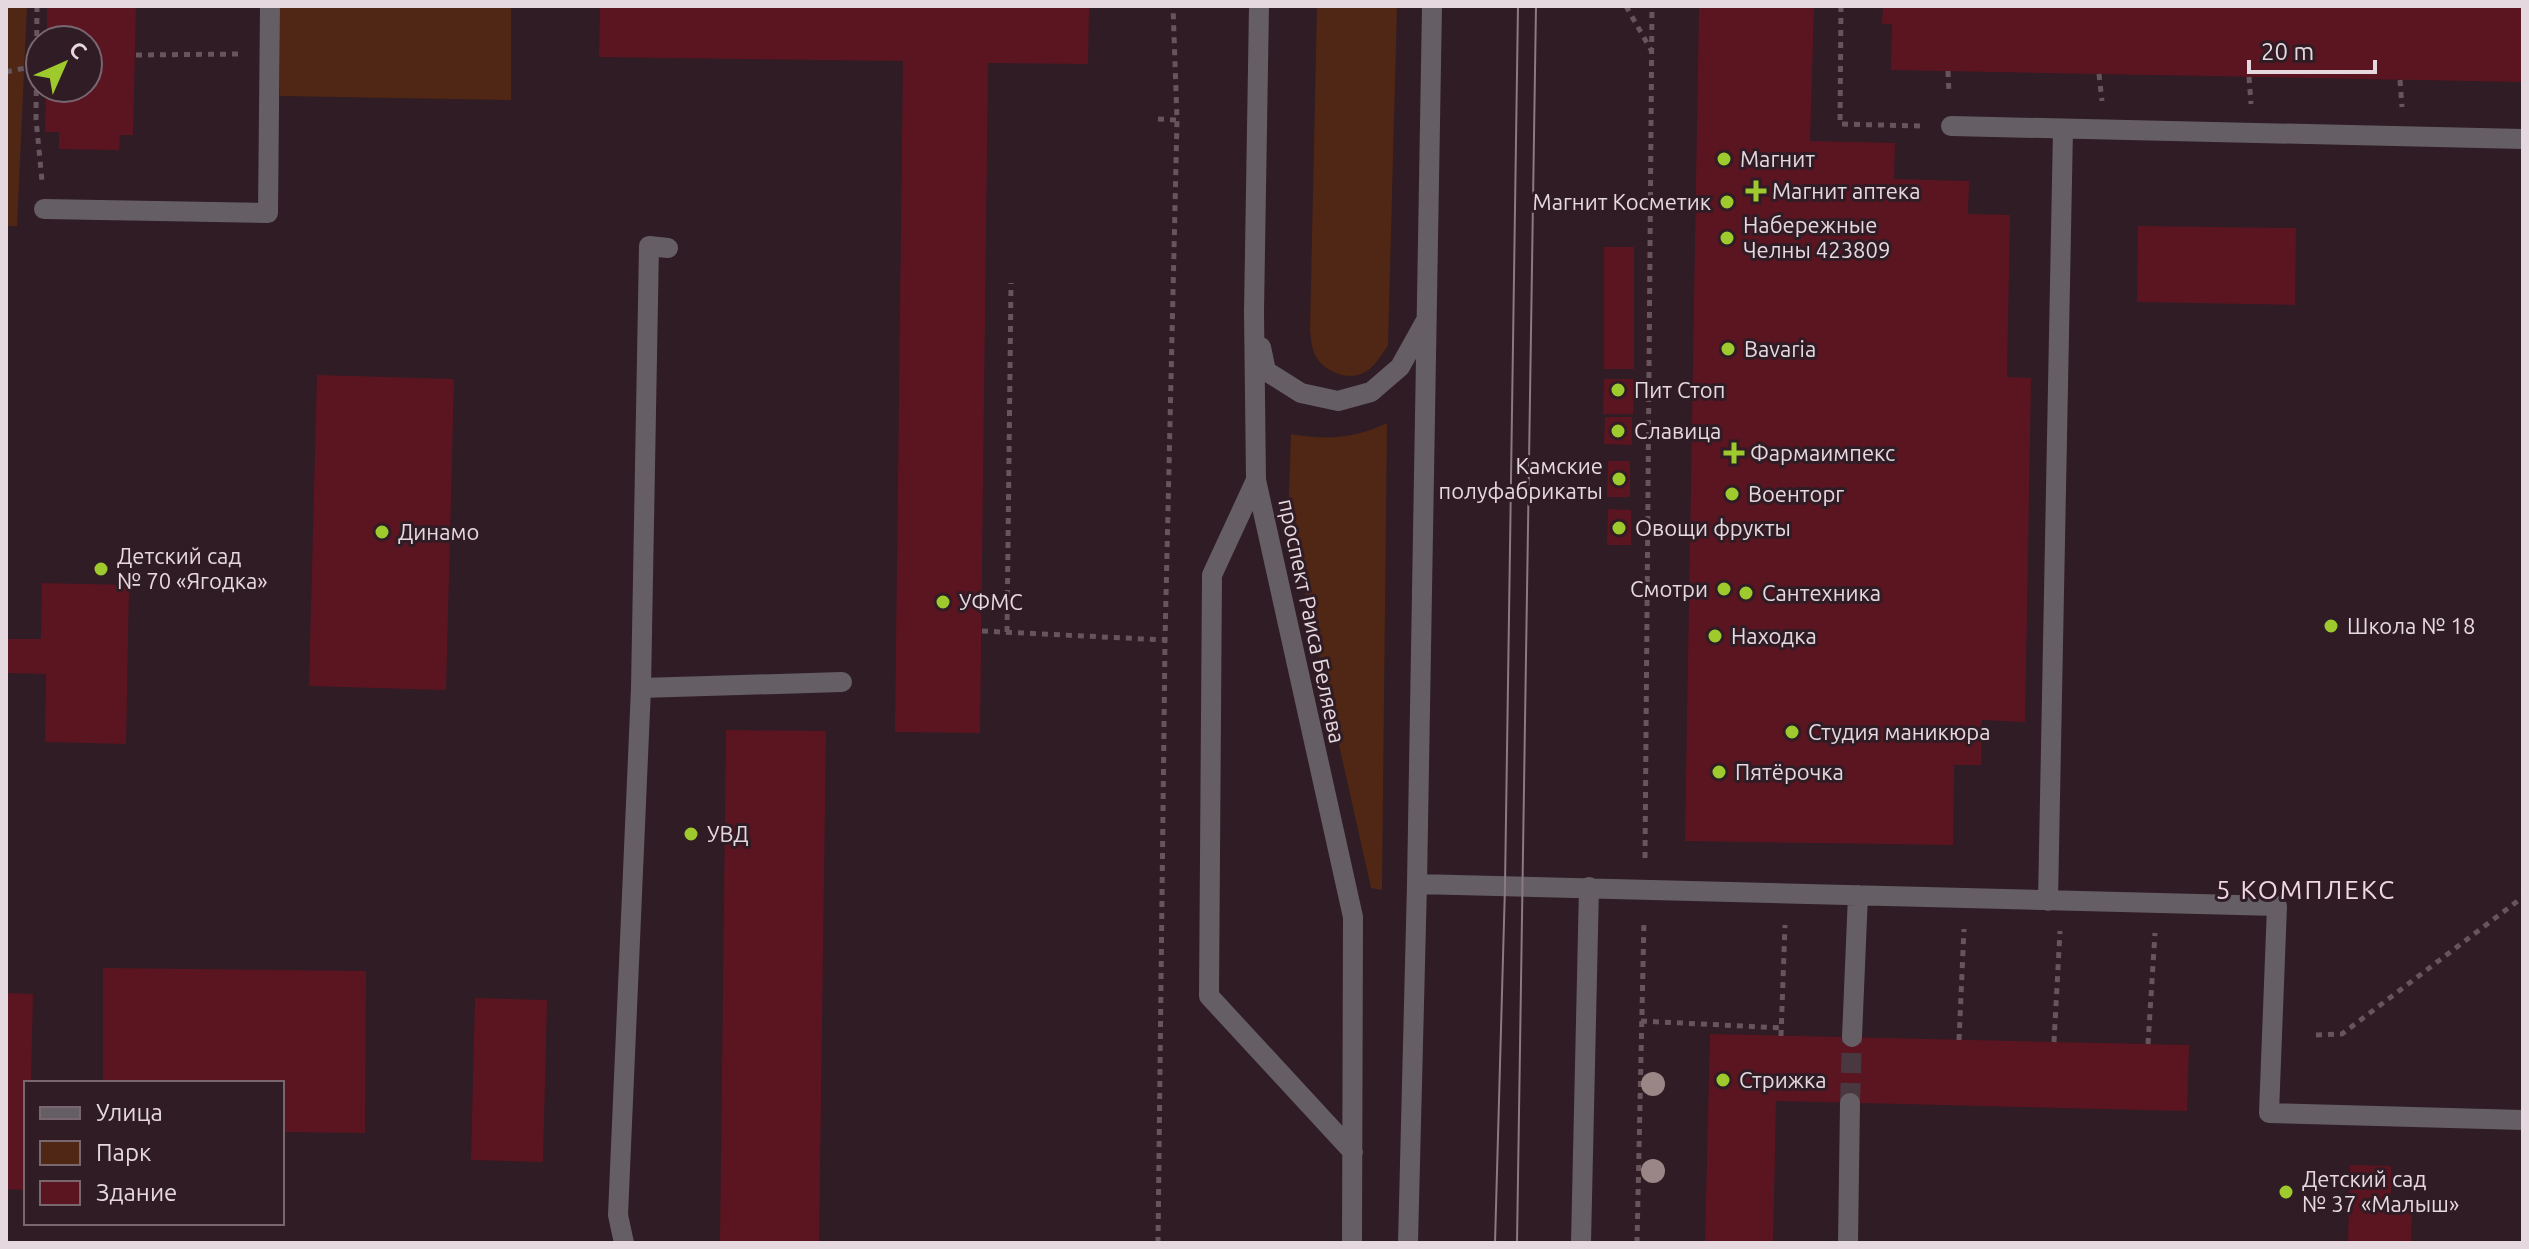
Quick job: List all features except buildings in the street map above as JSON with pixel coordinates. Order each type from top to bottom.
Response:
[{"type":"street","points":[[44,209],[268,213],[270,6]]},
{"type":"street","name":"проспект Раиса Беляева","points":[[1259,6],[1254,312],[1256,480],[1353,917],[1352,1243]]},
{"type":"street","points":[[1408,1243],[1432,6]]},
{"type":"street","points":[[1951,126],[2523,139]]},
{"type":"street","points":[[2055,901],[2063,129]]},
{"type":"street","points":[[624,1243],[618,1215],[641,688],[649,246],[668,248]]},
{"type":"street","points":[[1254,312],[1266,371],[1301,393],[1338,401],[1371,392],[1400,367],[1427,320]]},
{"type":"street","points":[[1256,480],[1212,575],[1209,996],[1353,1152]]},
{"type":"street","points":[[641,688],[842,682]]},
{"type":"street","points":[[1417,884],[2277,906],[2269,1113],[2523,1120]]},
{"type":"street","points":[[1581,1243],[1589,887]]},
{"type":"street","points":[[1852,1037],[1858,895]]},
{"type":"street","points":[[1848,1243],[1850,1103]]},
{"type":"path","points":[[1158,1243],[1165,640],[1177,120],[1173,6]]},
{"type":"path","points":[[1626,6],[1652,52]]},
{"type":"path","points":[[1637,1243],[1644,889],[1652,6]]},
{"type":"path","points":[[1841,6],[1840,124],[1951,126]]},
{"type":"path","points":[[136,55],[269,54]]},
{"type":"path","points":[[36,104],[44,209]]},
{"type":"path","points":[[1158,119],[1177,120]]},
{"type":"path","points":[[1007,632],[1011,283]]},
{"type":"path","points":[[982,631],[1165,640]]},
{"type":"path","points":[[1781,1036],[1785,893]]},
{"type":"path","points":[[2316,1035],[2342,1034],[2523,897]]},
{"type":"path","points":[[1959,1040],[1966,898]]},
{"type":"path","points":[[2054,1042],[2055,901]]},
{"type":"path","points":[[2148,1044],[2157,903]]},
{"type":"path","points":[[1641,1021],[1782,1028]]},
{"type":"green space","points":[[6,6],[27,6],[17,226],[6,226]]},
{"type":"green space","points":[[280,6],[511,6],[511,100],[280,96]]},
{"type":"green space","points":[[1317,6],[1397,6],[1388,346],[1369,369],[1354,376],[1339,374],[1320,362],[1313,350],[1310,330]]},
{"type":"green space","points":[[1387,423],[1382,890],[1371,888],[1288,517],[1291,434],[1340,437]]},
{"type":"tunnel","points":[[1850,1103],[1852,1037]]},
{"type":"tram line","points":[[1495,1243],[1505,886],[1518,6]]},
{"type":"tram line","points":[[1517,1243],[1536,6]]},
{"type":"place","name":"Магнит","points":[[1724,159]]},
{"type":"place","name":"Магнит аптека","points":[[1756,191]]},
{"type":"place","name":"Магнит Косметик","points":[[1727,202]]},
{"type":"place","name":"Набережные Челны 423809","points":[[1727,238]]},
{"type":"place","name":"Bavaria","points":[[1728,349]]},
{"type":"place","name":"Пит Стоп","points":[[1618,390]]},
{"type":"place","name":"Славица","points":[[1618,431]]},
{"type":"place","name":"Фармаимпекс","points":[[1734,453]]},
{"type":"place","name":"Камские полуфабрикаты","points":[[1619,479]]},
{"type":"place","name":"Военторг","points":[[1732,494]]},
{"type":"place","name":"Овощи фрукты","points":[[1619,528]]},
{"type":"place","name":"Динамо","points":[[382,532]]},
{"type":"place","name":"Детский сад № 70 «Ягодка»","points":[[101,569]]},
{"type":"place","name":"Смотри","points":[[1724,589]]},
{"type":"place","name":"Сантехника","points":[[1746,593]]},
{"type":"place","name":"УФМС","points":[[943,602]]},
{"type":"place","name":"Школа № 18","points":[[2331,626]]},
{"type":"place","name":"Находка","points":[[1715,636]]},
{"type":"place","name":"Студия маникюра","points":[[1792,732]]},
{"type":"place","name":"Пятёрочка","points":[[1719,772]]},
{"type":"place","name":"УВД","points":[[691,834]]},
{"type":"place","name":"Стрижка","points":[[1723,1080]]},
{"type":"place","name":"Детский сад № 37 «Малыш»","points":[[2286,1192]]},
{"type":"district","name":"5 КОМПЛЕКС","points":[[2306,890]]}]
